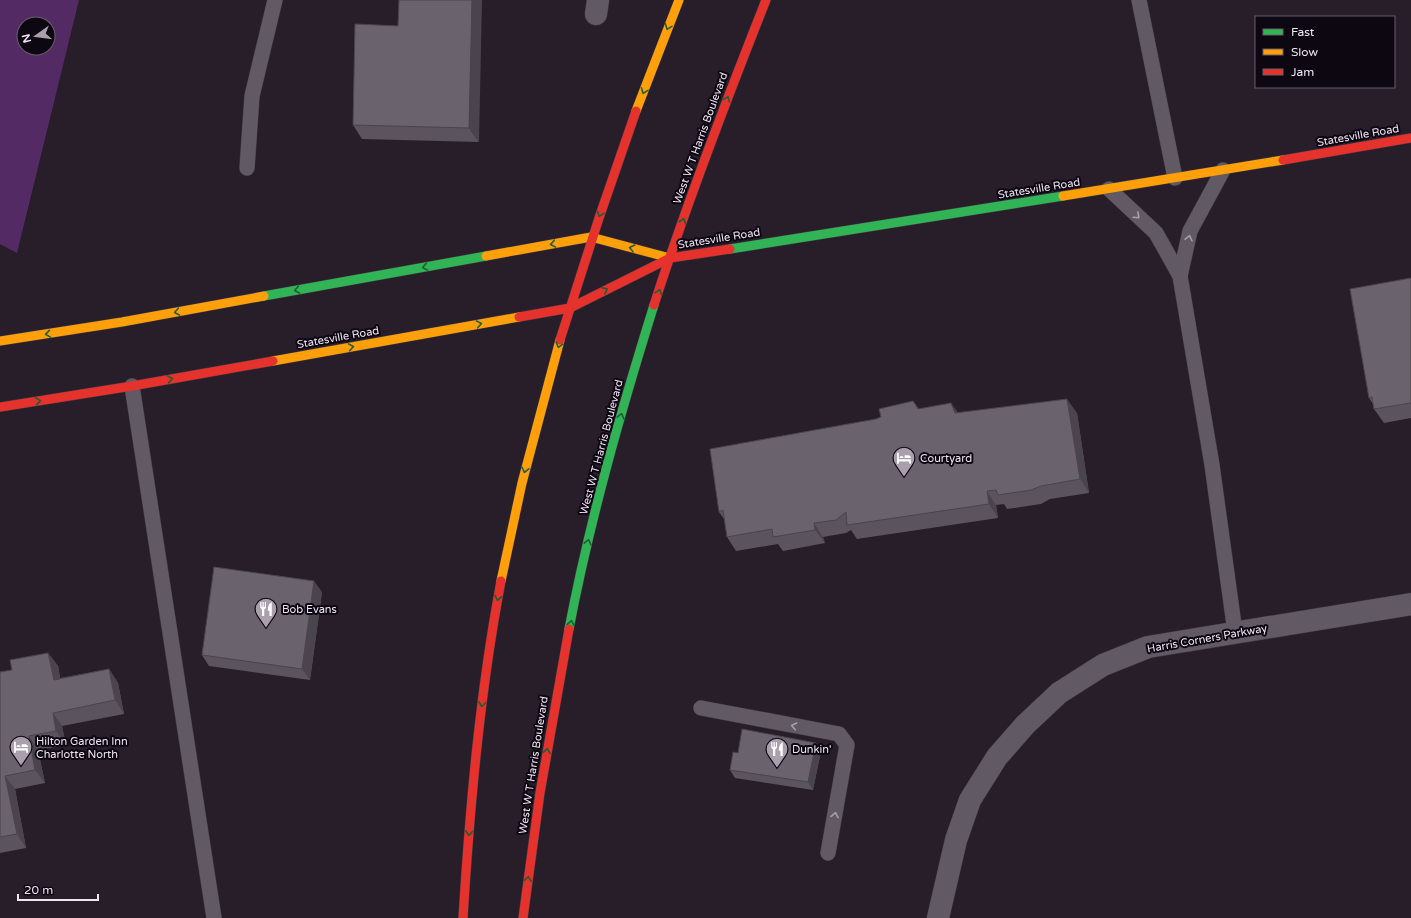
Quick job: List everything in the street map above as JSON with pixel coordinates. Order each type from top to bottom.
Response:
[{"type":"main road","points":[[463,918],[474,770],[487,665],[504,563],[526,467],[546,390],[591,238],[636,111],[679,0]]},
{"type":"main road","name":"West W T Harris Boulevard","points":[[523,918],[543,775],[559,679],[579,580],[601,487],[640,350],[670,258],[714,132],[766,0]]},
{"type":"main road","name":"Statesville Road","points":[[0,407],[132,386],[570,308],[670,258],[1109,189],[1411,138]]},
{"type":"main road","name":"Statesville Road","points":[[0,341],[122,322],[591,238],[670,258]]},
{"type":"street","name":"Harris Corners Parkway","points":[[938,918],[956,840],[970,800],[997,757],[1025,725],[1059,693],[1103,665],[1148,647],[1411,604]]},
{"type":"lane","points":[[247,168],[252,96],[275,0]]},
{"type":"lane","points":[[1139,0],[1175,178]]},
{"type":"lane","points":[[1180,276],[1190,231],[1223,170]]},
{"type":"lane","points":[[1109,189],[1156,232],[1180,276],[1212,465],[1235,632]]},
{"type":"lane","points":[[132,386],[214,918]]},
{"type":"lane","points":[[700,708],[839,734],[847,745],[828,853]]},
{"type":"shaded area","points":[[0,0],[79,0],[17,253],[0,244]]},
{"type":"building","points":[[399,0],[472,0],[469,128],[353,125],[355,24],[398,26]]},
{"type":"building","points":[[1411,278],[1411,403],[1374,409],[1372,397],[1369,398],[1350,289]]},
{"type":"building","name":"Courtyard","points":[[1067,399],[1080,479],[1041,486],[1031,490],[998,495],[996,490],[987,491],[989,504],[847,525],[846,512],[836,520],[814,523],[815,530],[773,537],[772,529],[727,537],[723,510],[719,512],[710,449],[876,419],[881,417],[879,409],[913,401],[918,409],[951,403],[955,413]]},
{"type":"building","name":"Bob Evans","points":[[214,567],[314,581],[302,669],[202,655]]},
{"type":"building","name":"Hilton Garden Inn Charlotte North","points":[[48,653],[54,680],[109,669],[115,700],[53,713],[56,731],[29,736],[35,770],[5,776],[17,834],[0,837],[0,672],[12,670],[10,660]]},
{"type":"building","name":"Dunkin'","points":[[742,729],[816,743],[808,782],[730,770],[733,752],[738,753]]},
{"type":"traffic: fast","points":[[730,249],[1063,196]]},
{"type":"traffic: fast","points":[[264,296],[486,256]]},
{"type":"traffic: fast","points":[[569,629],[596,506],[654,305]]},
{"type":"traffic: slow","points":[[636,111],[679,0]]},
{"type":"traffic: slow","points":[[1063,196],[1283,160]]},
{"type":"traffic: slow","points":[[486,256],[591,237],[670,258]]},
{"type":"traffic: slow","points":[[0,341],[122,322],[264,296]]},
{"type":"traffic: slow","points":[[273,361],[519,317]]},
{"type":"traffic: slow","points":[[501,581],[522,483],[560,340]]},
{"type":"traffic: jam","points":[[654,305],[707,152],[766,0]]},
{"type":"traffic: jam","points":[[560,340],[599,218],[636,111]]},
{"type":"traffic: jam","points":[[1283,160],[1411,138]]},
{"type":"traffic: jam","points":[[519,317],[570,308],[670,258],[730,249]]},
{"type":"traffic: jam","points":[[0,407],[132,386],[273,361]]},
{"type":"traffic: jam","points":[[463,918],[477,749],[487,665],[501,581]]},
{"type":"traffic: jam","points":[[523,918],[540,793],[569,629]]},
{"type":"place","name":"Courtyard","points":[[904,478]]},
{"type":"place","name":"Bob Evans","points":[[266,628]]},
{"type":"place","name":"Hilton Garden Inn Charlotte North","points":[[21,766]]},
{"type":"place","name":"Dunkin'","points":[[777,768]]}]
